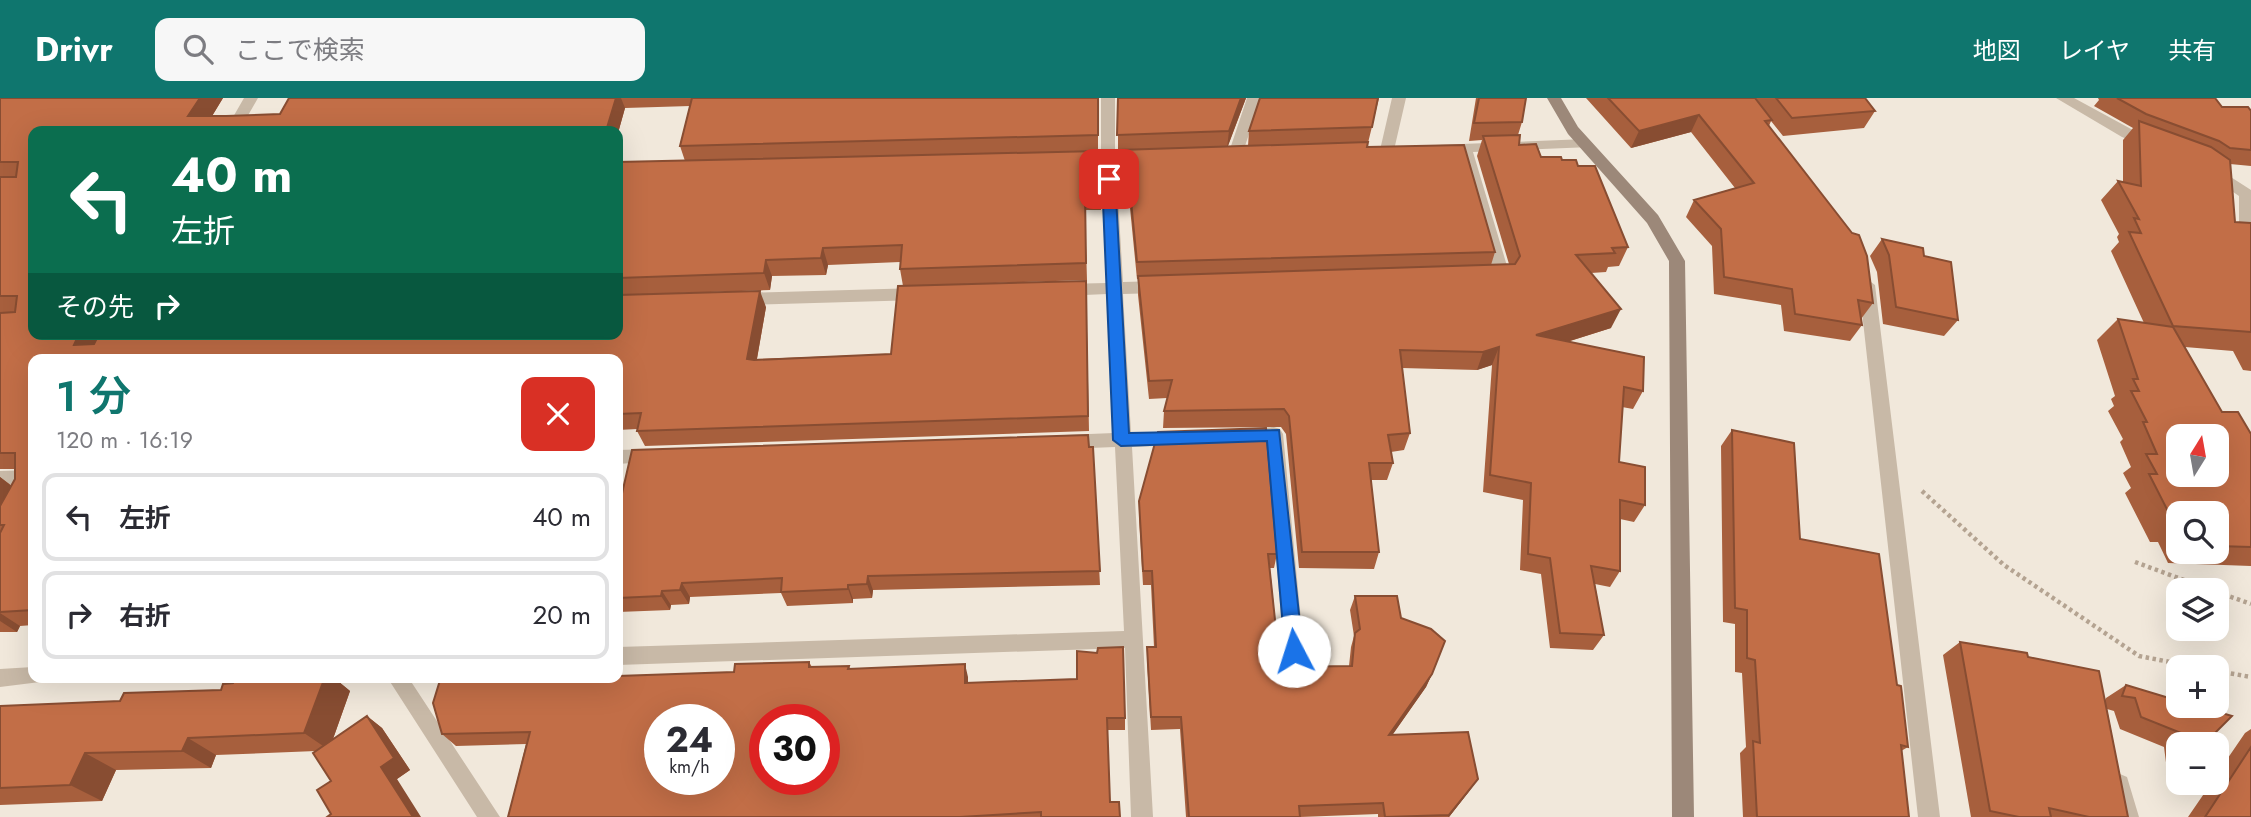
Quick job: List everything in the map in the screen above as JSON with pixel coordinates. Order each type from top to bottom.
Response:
[{"type":"street","points":[[235,126],[251,98]]},
{"type":"street","points":[[1108,98],[1108,160],[1121,440],[1142,817]]},
{"type":"street","points":[[1236,155],[1254,98]]},
{"type":"street","points":[[1387,150],[1399,98]]},
{"type":"street","points":[[1555,98],[1563,120],[1647,211],[1666,237],[1677,261],[1683,817]]},
{"type":"street","points":[[2063,98],[2127,134],[2163,148]]},
{"type":"street","points":[[1426,149],[1586,144]]},
{"type":"street","points":[[1465,148],[1502,276],[1474,277]]},
{"type":"street","points":[[1080,160],[1159,158]]},
{"type":"street","points":[[2199,161],[2246,194],[2247,250],[2251,256]]},
{"type":"street","points":[[1863,263],[1929,817]]},
{"type":"street","points":[[1050,290],[1183,287]]},
{"type":"street","points":[[729,300],[939,294]]},
{"type":"street","points":[[1232,436],[1274,434],[1294,651]]},
{"type":"street","points":[[1047,443],[1191,437]]},
{"type":"street","points":[[623,457],[673,455]]},
{"type":"street","points":[[0,478],[28,477]]},
{"type":"street","points":[[20,500],[28,486]]},
{"type":"street","points":[[623,656],[1134,639]]},
{"type":"street","points":[[0,678],[28,677]]},
{"type":"street","points":[[401,683],[489,817]]},
{"type":"street","points":[[2116,768],[2128,817]]},
{"type":"path","points":[[1888,460],[2004,565],[2139,656],[2166,661]]},
{"type":"path","points":[[2135,562],[2178,578]]},
{"type":"path","points":[[2229,596],[2251,604]]},
{"type":"path","points":[[2229,673],[2251,677]]},
{"type":"building","points":[[0,98],[200,98],[188,116],[226,116],[280,114],[289,98],[616,98],[608,126],[28,126],[28,340],[76,340],[74,345],[94,344],[96,340],[623,340],[623,295],[760,291],[747,359],[891,354],[898,286],[1086,281],[1088,416],[637,431],[641,413],[623,414],[623,354],[28,354],[28,610],[0,612],[0,533],[4,525],[0,525],[0,506],[15,479],[15,453],[0,453],[0,313],[15,312],[17,296],[0,296],[0,177],[16,177],[18,162],[0,162]]},
{"type":"building","points":[[692,98],[1098,98],[1098,135],[680,146]]},
{"type":"building","points":[[1118,98],[1241,98],[1229,131],[1117,135]]},
{"type":"building","points":[[1260,98],[1378,98],[1372,127],[1249,131]]},
{"type":"building","points":[[1479,98],[1526,98],[1522,122],[1474,123]]},
{"type":"building","points":[[1608,98],[1755,98],[1772,120],[1765,121],[1852,233],[1859,235],[1867,256],[1873,303],[1858,300],[1862,325],[1795,314],[1792,289],[1724,277],[1721,229],[1694,200],[1754,183],[1699,115],[1639,131]]},
{"type":"building","points":[[1776,98],[1865,98],[1875,111],[1792,118]]},
{"type":"building","points":[[2117,98],[2215,98],[2222,107],[2248,107],[2251,111],[2251,150],[2230,148],[2219,141],[2146,114]]},
{"type":"building","points":[[2139,121],[2211,147],[2230,160],[2235,222],[2251,223],[2251,332],[2173,326],[2129,232],[2141,233],[2134,218],[2139,219],[2118,181],[2141,186]]},
{"type":"building","points":[[1520,135],[1519,145],[1536,144],[1541,157],[1561,157],[1562,160],[1576,160],[1578,166],[1595,166],[1628,247],[1612,248],[1615,253],[1576,255],[1621,309],[1536,335],[1644,357],[1643,391],[1624,387],[1619,462],[1645,467],[1645,505],[1620,500],[1620,571],[1591,566],[1604,635],[1560,633],[1550,558],[1528,554],[1531,483],[1490,475],[1499,347],[1483,352],[1400,350],[1410,433],[1388,435],[1393,463],[1369,463],[1379,552],[1302,552],[1289,416],[1284,409],[1164,411],[1172,380],[1149,381],[1138,276],[1515,264],[1520,256],[1483,136]]},
{"type":"building","points":[[1368,142],[1367,147],[1464,145],[1495,252],[1137,262],[1130,191],[1121,191],[1119,150]]},
{"type":"building","points":[[1098,151],[1100,193],[1085,193],[1086,263],[900,269],[902,245],[823,248],[821,258],[766,260],[764,273],[623,278],[623,162]]},
{"type":"building","points":[[1882,239],[1923,248],[1924,256],[1951,262],[1958,320],[1896,307],[1889,255]]},
{"type":"building","points":[[2118,319],[2173,327],[2222,412],[2238,412],[2251,434],[2251,547],[2229,546],[2229,501],[2166,501],[2166,507],[2149,474],[2157,474],[2146,454],[2157,454],[2143,422],[2147,422],[2131,391],[2139,391],[2133,379],[2138,379]]},
{"type":"building","points":[[1266,428],[1277,554],[1268,554],[1280,667],[1352,666],[1355,633],[1360,629],[1355,596],[1397,596],[1401,618],[1431,629],[1445,641],[1432,674],[1389,735],[1468,732],[1478,779],[1449,815],[1385,817],[1383,803],[1299,806],[1300,817],[1189,817],[1181,717],[1151,717],[1147,647],[1156,647],[1152,571],[1143,571],[1139,501],[1158,432]]},
{"type":"building","points":[[1732,430],[1794,443],[1800,539],[1879,554],[1897,685],[1901,686],[1908,747],[1901,745],[1909,817],[1757,817],[1753,741],[1760,743],[1755,660],[1747,658],[1747,610],[1735,608]]},
{"type":"building","points":[[1088,435],[1089,447],[1093,447],[1100,571],[868,576],[867,584],[848,585],[848,589],[781,592],[782,578],[682,583],[680,590],[662,591],[661,596],[623,598],[623,489],[632,450]]},
{"type":"building","points":[[1960,642],[2027,653],[2028,657],[2099,671],[2128,817],[2089,817],[2049,808],[2051,817],[2019,817],[1990,811]]},
{"type":"building","points":[[1123,647],[1125,718],[1107,718],[1110,802],[1119,802],[1120,817],[1041,817],[1041,812],[960,817],[508,817],[530,732],[442,734],[433,703],[439,683],[623,683],[623,676],[734,672],[735,664],[809,662],[809,667],[849,666],[848,669],[965,664],[965,683],[1077,679],[1077,651],[1097,653],[1098,648]]},
{"type":"building","points":[[323,683],[304,733],[188,738],[182,751],[85,753],[70,785],[0,788],[0,706],[120,701],[124,693],[221,690],[223,684]]},
{"type":"building","points":[[2126,685],[2166,697],[2166,718],[2232,716],[2216,732],[2178,732],[2141,717],[2135,698],[2122,696]]},
{"type":"building","points":[[367,716],[394,758],[381,767],[413,817],[327,817],[331,814],[317,790],[331,781],[313,753]]},
{"type":"building","points":[[2251,747],[2251,817],[2205,817],[2219,795],[2229,795],[2229,780]]},
{"type":"route","points":[[1109,179],[1121,440],[1274,434],[1294,651]]}]
